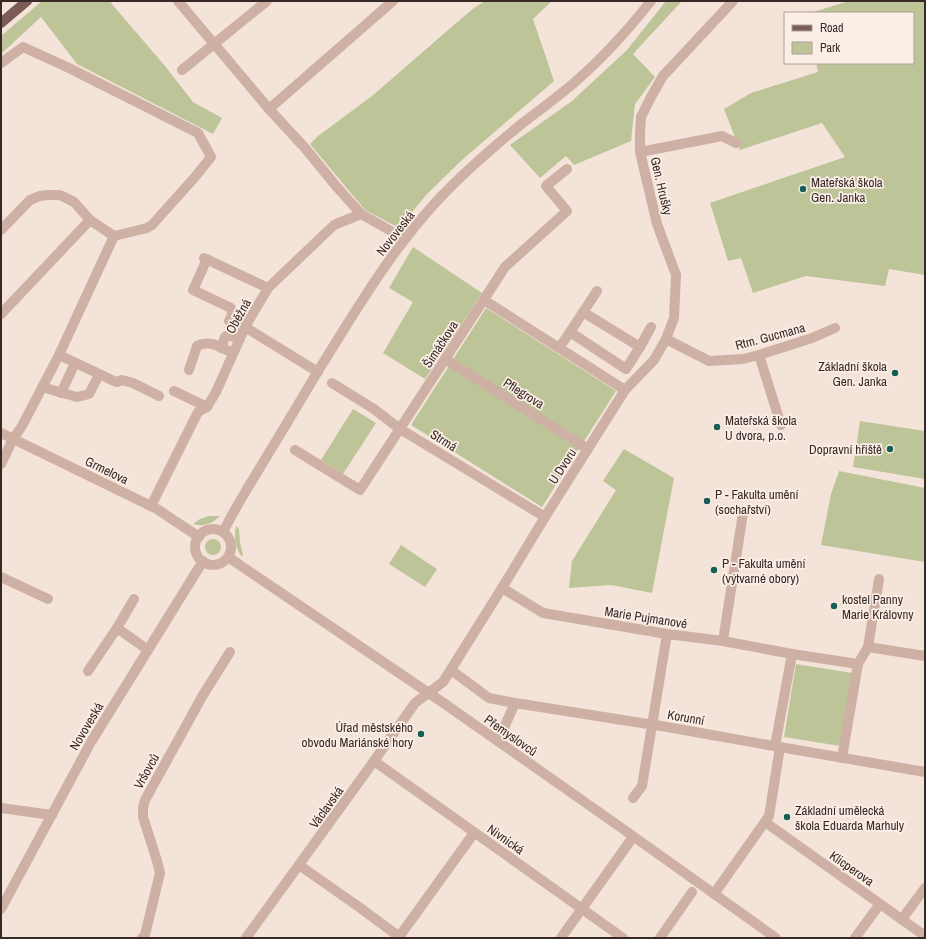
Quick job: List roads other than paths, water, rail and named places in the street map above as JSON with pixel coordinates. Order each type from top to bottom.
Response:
[{"type":"main road","points":[[1,23],[27,1]]},
{"type":"street","points":[[178,1],[361,214],[405,239]]},
{"type":"street","points":[[182,70],[267,1]]},
{"type":"street","points":[[269,108],[393,1]]},
{"type":"street","name":"Novoveská","points":[[223,532],[255,475],[359,304],[405,239],[436,202],[469,169],[491,149],[593,66],[651,1]]},
{"type":"street","name":"Gen. Hrušky","points":[[625,390],[654,360],[666,339],[674,318],[676,275],[657,224],[640,152],[642,117],[663,76],[733,1]]},
{"type":"street","points":[[1,63],[22,46],[198,132],[211,157],[152,225],[147,228],[114,236],[90,220],[74,202],[60,195],[48,195],[30,200],[1,230]]},
{"type":"street","points":[[640,152],[722,136],[736,143]]},
{"type":"street","name":"Šimáčkova","points":[[295,450],[360,490],[505,267],[567,211],[546,186],[566,169]]},
{"type":"street","name":"Oběžná","points":[[151,506],[198,412],[206,407],[216,392],[245,327],[268,288],[334,225],[361,214]]},
{"type":"street","points":[[1,314],[90,220]]},
{"type":"street","points":[[1,464],[59,355],[114,236]]},
{"type":"street","points":[[268,288],[205,259],[193,290],[231,308],[232,315],[229,321],[245,327],[318,372]]},
{"type":"street","points":[[559,348],[597,291]]},
{"type":"street","points":[[484,300],[625,390]]},
{"type":"street","points":[[583,312],[640,347]]},
{"type":"street","points":[[570,332],[626,369],[651,327]]},
{"type":"street","name":"Rtm. Gucmana","points":[[666,339],[709,361],[743,359],[812,338],[835,328]]},
{"type":"street","points":[[220,348],[225,337],[228,335],[240,339]]},
{"type":"street","points":[[189,370],[197,346],[202,344],[210,343],[233,353]]},
{"type":"street","points":[[59,355],[99,375],[117,382],[122,380],[133,383],[159,396]]},
{"type":"street","points":[[759,355],[781,425]]},
{"type":"street","name":"Pflegrova","points":[[445,359],[588,449]]},
{"type":"street","points":[[61,393],[75,364]]},
{"type":"street","points":[[42,388],[77,397],[89,394],[99,375]]},
{"type":"street","name":"Strmá","points":[[332,383],[374,409],[400,429],[544,517]]},
{"type":"street","name":"U Dvoru","points":[[425,690],[443,682],[451,670],[544,517],[625,390]]},
{"type":"street","points":[[174,391],[206,407]]},
{"type":"street","name":"Grmelova","points":[[1,433],[157,509],[199,537]]},
{"type":"street","points":[[723,641],[743,513]]},
{"type":"street","points":[[210,530],[223,532],[228,537],[231,544],[231,550],[228,557],[223,562],[217,564],[204,562],[199,557],[196,550],[196,543],[199,537],[204,532],[210,530]]},
{"type":"street","name":"Přemyslovců","points":[[228,557],[425,690],[776,938]]},
{"type":"street","name":"Novoveská","points":[[1,909],[91,742],[204,562]]},
{"type":"street","points":[[1,577],[48,599]]},
{"type":"street","points":[[842,758],[858,664],[868,647],[879,579]]},
{"type":"street","name":"Marie Pujmanové","points":[[502,588],[543,613],[858,664]]},
{"type":"street","points":[[88,671],[117,628],[134,599]]},
{"type":"street","points":[[117,628],[148,650]]},
{"type":"street","points":[[633,798],[642,786],[667,634]]},
{"type":"street","points":[[868,647],[925,656]]},
{"type":"street","name":"Vršovců","points":[[147,937],[160,873],[158,861],[143,817],[145,800],[203,695],[230,652]]},
{"type":"street","points":[[714,894],[769,816],[792,654]]},
{"type":"street","name":"Korunní","points":[[451,670],[489,698],[652,724],[925,772]]},
{"type":"street","name":"Václavská","points":[[246,938],[425,690]]},
{"type":"street","points":[[498,741],[515,703]]},
{"type":"street","name":"Nivnická","points":[[374,761],[623,938]]},
{"type":"street","points":[[1,808],[52,815]]},
{"type":"street","name":"Klicperova","points":[[765,822],[925,936]]},
{"type":"street","points":[[299,865],[400,937],[474,833]]},
{"type":"street","points":[[561,938],[633,837]]},
{"type":"street","points":[[902,919],[925,888]]},
{"type":"street","points":[[660,938],[692,892]]},
{"type":"street","points":[[855,938],[880,904]]},
{"type":"place","name":"Mateřská škola Gen. Janka","points":[[803,189]]},
{"type":"place","name":"Základní škola Gen. Janka","points":[[895,373]]},
{"type":"place","name":"Mateřská škola U dvora, p.o.","points":[[717,427]]},
{"type":"place","name":"Dopravní hřiště","points":[[890,449]]},
{"type":"place","name":"P - Fakulta umění (sochařství)","points":[[707,501]]},
{"type":"place","name":"P - Fakulta umění (výtvarné obory)","points":[[714,570]]},
{"type":"place","name":"kostel Panny Marie Královny","points":[[834,606]]},
{"type":"place","name":"Úřad městského obvodu Mariánské hory","points":[[421,734]]},
{"type":"place","name":"Základní umělecká škola Eduarda Marhuly","points":[[787,817]]}]
